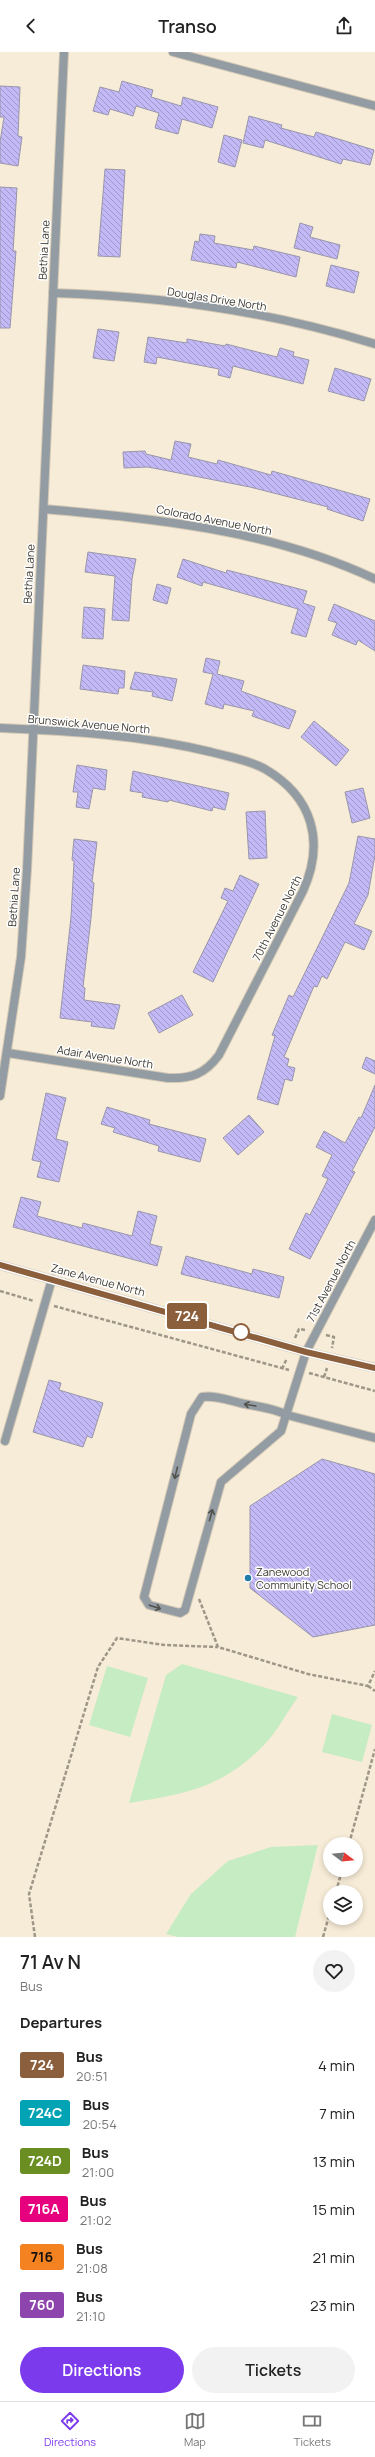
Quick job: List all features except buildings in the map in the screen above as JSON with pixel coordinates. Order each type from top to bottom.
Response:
[{"type":"street","name":"Bethia Lane","points":[[0,1096],[8,1053],[21,957],[44,509],[64,52]]},
{"type":"street","points":[[173,52],[375,106]]},
{"type":"street","name":"Douglas Drive North","points":[[53,293],[171,302],[259,316],[375,344]]},
{"type":"street","name":"Colorado Avenue North","points":[[44,509],[138,517],[242,534],[339,562],[375,579]]},
{"type":"street","name":"Brunswick Avenue North","points":[[0,728],[118,735],[183,745],[246,761]]},
{"type":"street","name":"70th Avenue North","points":[[200,1075],[219,1055],[312,872],[314,844],[313,829],[305,809],[295,792],[280,779],[246,761]]},
{"type":"street","name":"Adair Avenue North","points":[[8,1053],[168,1078],[184,1078],[200,1075]]},
{"type":"street","name":"71st Avenue North","points":[[287,1414],[274,1408],[245,1404],[213,1396],[202,1397],[191,1414],[144,1597],[149,1605],[180,1612],[185,1610],[221,1482],[281,1431],[287,1414],[306,1352],[375,1220]]},
{"type":"street","name":"Zane Avenue North","points":[[0,1265],[306,1352],[375,1368]]},
{"type":"street","points":[[5,1441],[52,1279]]},
{"type":"street","points":[[287,1414],[375,1438]]},
{"type":"path","points":[[0,1291],[282,1369],[300,1371],[375,1391]]},
{"type":"path","points":[[190,1593],[200,1600],[218,1647]]},
{"type":"path","points":[[36,1937],[29,1894],[98,1667],[117,1638],[164,1644],[218,1647],[308,1674],[368,1686],[375,1691]]},
{"type":"path","points":[[368,1686],[375,1671]]},
{"type":"path","points":[[351,1837],[375,1749]]},
{"type":"path","points":[[323,1937],[326,1925]]},
{"type":"green space","points":[[182,1664],[298,1697],[269,1740],[233,1771],[202,1787],[168,1796],[129,1803],[166,1675]]},
{"type":"green space","points":[[107,1666],[148,1678],[130,1737],[89,1725]]},
{"type":"green space","points":[[332,1714],[372,1725],[362,1762],[322,1752]]},
{"type":"green space","points":[[318,1845],[295,1937],[178,1937],[166,1934],[191,1894],[228,1861],[271,1847]]},
{"type":"bus line","name":"724","points":[[0,1265],[196,1319],[306,1352],[375,1368]]},
{"type":"place","name":"Zanewood Community School","points":[[248,1578]]}]
